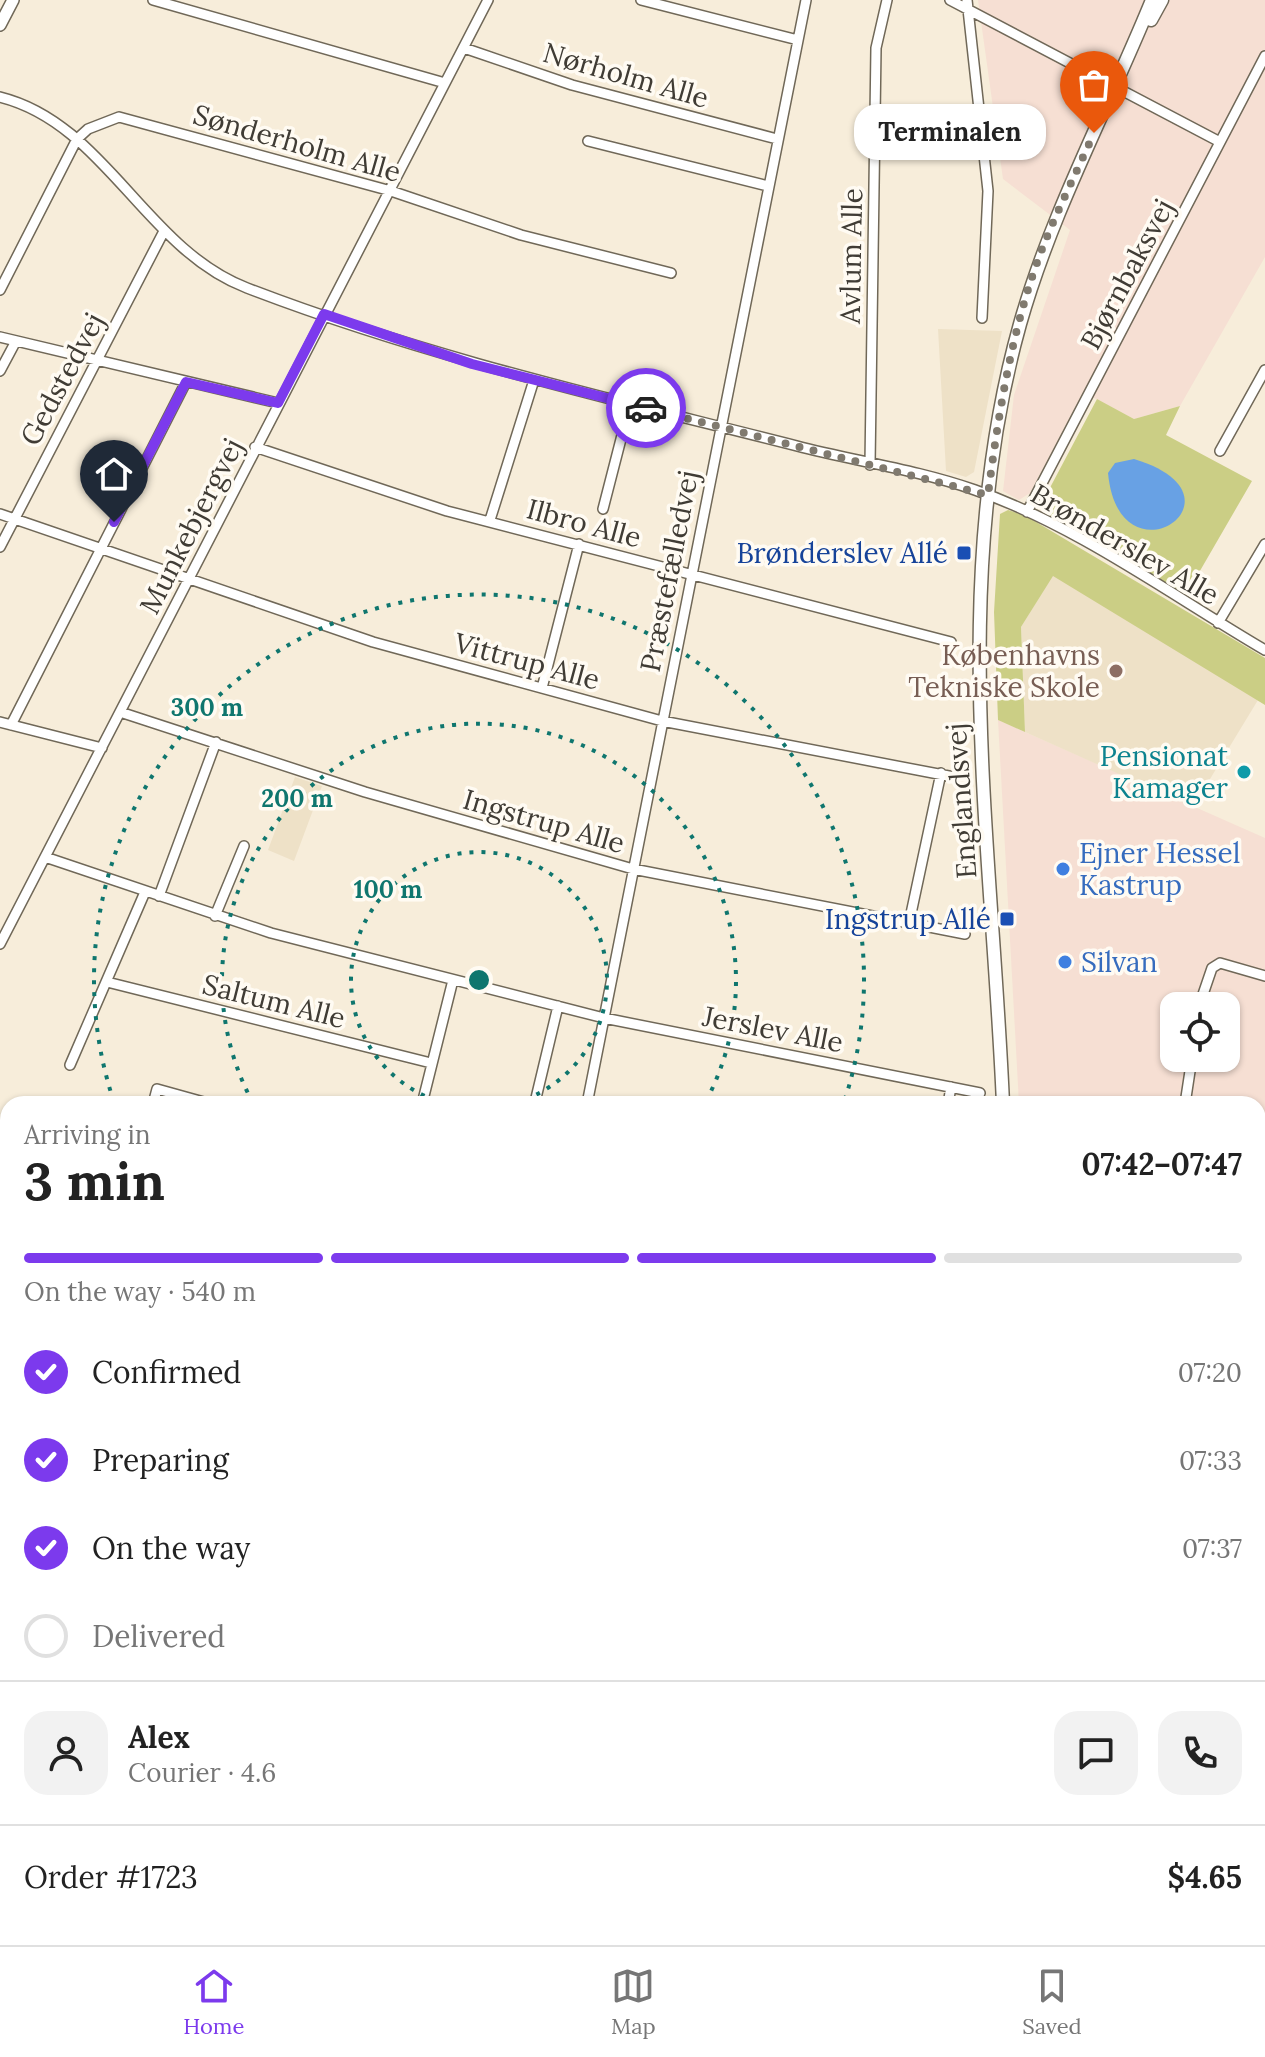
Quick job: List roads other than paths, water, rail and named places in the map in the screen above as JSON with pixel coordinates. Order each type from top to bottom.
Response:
[{"type":"main road","name":"Englandsvej","points":[[1003,1096],[977,645],[979,562],[988,495],[999,416],[1019,326],[1045,241],[1152,0]]},
{"type":"main road","name":"Englandsvej","points":[[1116,86],[1162,0]]},
{"type":"street","points":[[0,25],[13,0]]},
{"type":"street","points":[[153,0],[445,83]]},
{"type":"street","name":"Munkebjergvej","points":[[0,944],[488,0]]},
{"type":"street","points":[[641,0],[798,40]]},
{"type":"street","name":"Præstefælledvej","points":[[589,1096],[806,0]]},
{"type":"street","name":"Avlum Alle","points":[[870,465],[876,48],[887,0]]},
{"type":"street","points":[[950,0],[967,5],[1220,142]]},
{"type":"street","points":[[967,5],[988,191],[982,318]]},
{"type":"street","name":"Nørholm Alle","points":[[464,48],[572,85],[777,139]]},
{"type":"street","name":"Bjørnbaksvej","points":[[1027,512],[1265,56]]},
{"type":"street","name":"Brønderslev Alle","points":[[0,97],[42,114],[77,139],[185,253],[245,287],[472,364],[988,495],[1062,529],[1265,650]]},
{"type":"street","name":"Sønderholm Alle","points":[[77,139],[88,129],[119,117],[391,191],[521,235],[671,273]]},
{"type":"street","points":[[0,290],[77,139]]},
{"type":"street","points":[[588,141],[768,186]]},
{"type":"street","name":"Gedstedvej","points":[[0,547],[163,233]]},
{"type":"street","points":[[0,337],[278,403]]},
{"type":"street","points":[[0,371],[16,341]]},
{"type":"street","points":[[1220,451],[1265,370]]},
{"type":"street","points":[[490,520],[534,380]]},
{"type":"street","points":[[11,725],[186,382]]},
{"type":"street","points":[[603,509],[630,404]]},
{"type":"street","name":"Ilbro Alle","points":[[255,447],[433,507],[951,642]]},
{"type":"street","name":"Vittrup Alle","points":[[0,514],[373,642],[662,721],[954,777]]},
{"type":"street","points":[[542,688],[579,544]]},
{"type":"street","points":[[1218,623],[1265,544]]},
{"type":"street","name":"Ingstrup Alle","points":[[120,712],[365,792],[633,869],[965,934]]},
{"type":"street","points":[[0,722],[102,748]]},
{"type":"street","points":[[159,896],[216,742]]},
{"type":"street","points":[[909,923],[941,773]]},
{"type":"street","points":[[215,916],[244,846]]},
{"type":"street","name":"Jerslev Alle","points":[[45,857],[215,916],[453,980],[604,1018],[980,1093]]},
{"type":"street","points":[[70,1065],[145,892]]},
{"type":"street","points":[[1204,992],[1212,968],[1220,963],[1265,976]]},
{"type":"street","points":[[424,1096],[453,980]]},
{"type":"street","name":"Saltum Alle","points":[[107,982],[431,1063]]},
{"type":"street","points":[[536,1096],[558,1006]]},
{"type":"street","points":[[1186,1096],[1190,1072]]},
{"type":"street","points":[[949,1096],[951,1087]]},
{"type":"street","points":[[155,1096],[157,1089],[182,1096]]},
{"type":"water","points":[[1134,459],[1169,475],[1183,493],[1183,511],[1171,524],[1153,530],[1134,525],[1117,508],[1108,473],[1115,463]]},
{"type":"place","name":"Terminalen","points":[[1094,133]]},
{"type":"place","name":"Brønderslev Allé","points":[[964,553]]},
{"type":"place","name":"Københavns Tekniske Skole","points":[[1116,671]]},
{"type":"place","name":"Pensionat Kamager","points":[[1244,772]]},
{"type":"place","name":"Ejner Hessel Kastrup","points":[[1063,869]]},
{"type":"place","name":"Ingstrup Allé","points":[[1007,919]]},
{"type":"place","name":"Silvan","points":[[1065,962]]}]
